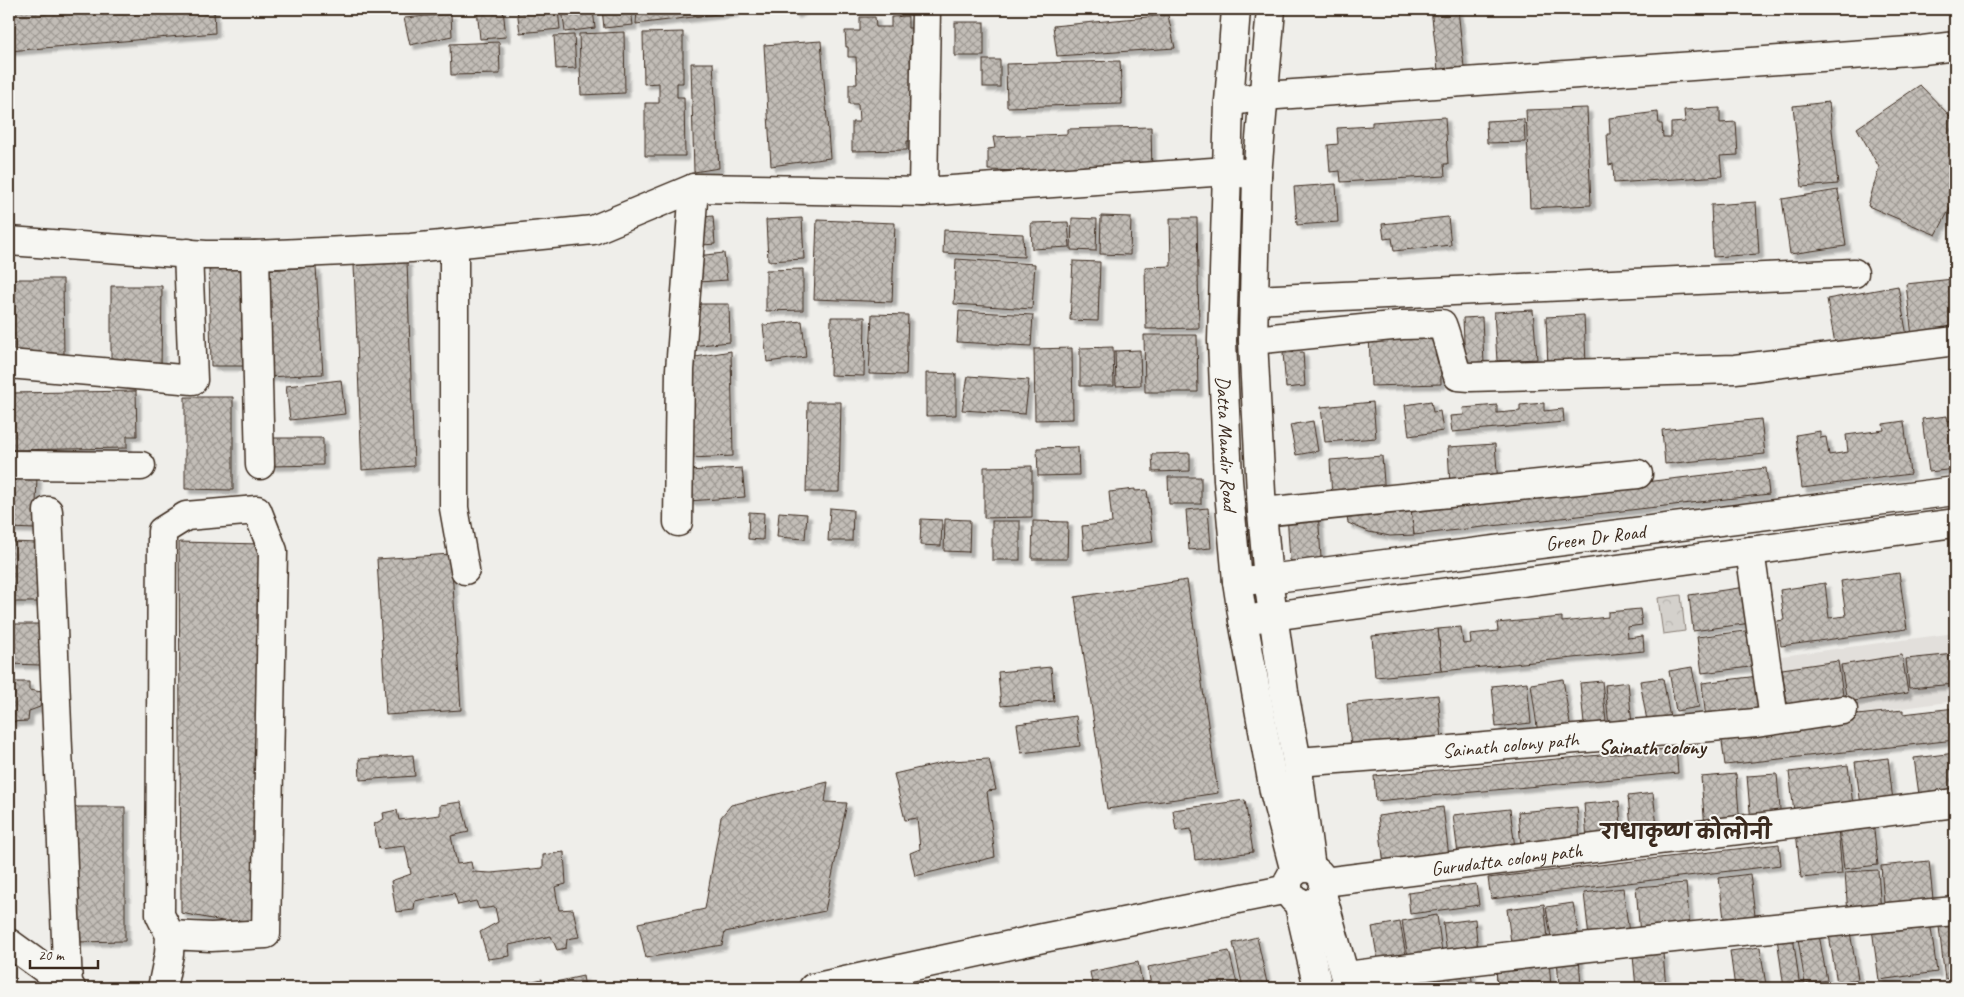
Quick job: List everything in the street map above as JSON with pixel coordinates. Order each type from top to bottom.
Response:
[{"type":"street","points":[[923,192],[926,9]]},
{"type":"street","name":"Datta Mandir Road","points":[[1236,9],[1229,102],[1222,340],[1228,480],[1237,581],[1274,791],[1306,884],[1347,982]]},
{"type":"street","name":"Datta Mandir Road","points":[[1271,9],[1257,174],[1253,340],[1262,512],[1268,579],[1297,762],[1306,884],[1318,988]]},
{"type":"street","points":[[1229,102],[1263,96],[1923,50],[1955,46]]},
{"type":"street","points":[[9,241],[188,253],[255,255],[454,245],[593,230],[694,188],[923,192],[1227,171],[1257,174]]},
{"type":"street","points":[[678,522],[680,370],[694,188]]},
{"type":"street","points":[[454,245],[454,508],[465,570]]},
{"type":"street","points":[[9,364],[193,380],[188,253]]},
{"type":"street","points":[[255,255],[260,465]]},
{"type":"street","points":[[1255,300],[1854,273]]},
{"type":"street","points":[[1253,340],[1402,325],[1442,324],[1449,340],[1452,362],[1458,376],[1470,377],[1735,369],[1955,341]]},
{"type":"street","points":[[9,465],[141,466]]},
{"type":"street","points":[[1262,512],[1638,474]]},
{"type":"street","name":"Green Dr Road","points":[[1237,581],[1317,573],[1955,491]]},
{"type":"street","points":[[162,988],[169,954],[170,935],[160,915],[162,530],[186,516],[257,510],[273,551],[266,934],[211,937],[170,935]]},
{"type":"street","points":[[48,511],[69,987]]},
{"type":"street","name":"Green Dr Road","points":[[1243,620],[1632,568],[1955,522]]},
{"type":"street","points":[[1627,533],[1632,568]]},
{"type":"street","points":[[1750,551],[1774,720]]},
{"type":"street","points":[[1317,573],[1322,610]]},
{"type":"street","name":"Sainath colony path","points":[[1297,762],[1756,723],[1843,710]]},
{"type":"street","name":"Gurudatta colony path","points":[[814,988],[1043,938],[1306,884],[1955,803]]},
{"type":"street","points":[[1347,982],[1490,957],[1787,926],[1955,911]]},
{"type":"street","points":[[9,942],[69,987]]},
{"type":"shaded area","points":[[1955,633],[1955,701],[1784,724],[1774,657]]},
{"type":"green space","points":[[1681,595],[1685,631],[1663,634],[1658,598]]},
{"type":"building","points":[[9,9],[214,9],[215,33],[9,51]]},
{"type":"building","points":[[477,9],[503,9],[506,37],[480,39]]},
{"type":"building","points":[[517,9],[558,9],[560,29],[520,33]]},
{"type":"building","points":[[562,9],[593,9],[595,28],[565,32]]},
{"type":"building","points":[[602,9],[631,9],[633,25],[604,28]]},
{"type":"building","points":[[637,9],[735,9],[734,12],[636,24]]},
{"type":"building","points":[[791,9],[803,9],[795,14]]},
{"type":"building","points":[[1431,9],[1458,9],[1464,67],[1438,70]]},
{"type":"building","points":[[451,14],[452,36],[410,45],[404,18]]},
{"type":"building","points":[[1168,15],[1175,48],[1057,56],[1053,26]]},
{"type":"building","points":[[908,16],[908,28],[921,28],[918,55],[910,55],[911,76],[922,76],[922,101],[910,101],[910,108],[913,108],[917,141],[907,141],[907,150],[852,151],[852,122],[859,122],[858,104],[849,104],[849,84],[857,84],[856,57],[848,57],[845,31],[860,31],[860,17],[875,17],[876,27],[891,27],[891,17]]},
{"type":"building","points":[[955,22],[984,22],[984,56],[955,56]]},
{"type":"building","points":[[624,32],[625,93],[581,95],[579,34]]},
{"type":"building","points":[[683,32],[683,83],[677,83],[677,97],[684,97],[685,156],[645,156],[645,103],[659,103],[659,83],[644,84],[643,33]]},
{"type":"building","points":[[574,35],[576,68],[556,69],[554,36]]},
{"type":"building","points":[[821,41],[830,158],[771,166],[764,45]]},
{"type":"building","points":[[499,42],[500,74],[451,75],[450,44]]},
{"type":"building","points":[[983,60],[1000,60],[1000,87],[983,87]]},
{"type":"building","points":[[1120,61],[1122,104],[1007,107],[1006,64]]},
{"type":"building","points":[[691,63],[713,63],[719,168],[694,172]]},
{"type":"building","points":[[1920,85],[1950,116],[1955,116],[1955,199],[1936,235],[1868,206],[1879,167],[1857,128]]},
{"type":"building","points":[[1829,102],[1838,184],[1802,187],[1793,106]]},
{"type":"building","points":[[1587,108],[1591,205],[1530,208],[1526,110]]},
{"type":"building","points":[[1720,108],[1720,123],[1736,122],[1738,155],[1720,156],[1722,176],[1614,183],[1613,164],[1609,165],[1607,134],[1610,134],[1609,118],[1658,112],[1659,124],[1662,124],[1663,137],[1671,137],[1671,123],[1685,122],[1684,110]]},
{"type":"building","points":[[1445,117],[1448,164],[1444,164],[1445,176],[1341,182],[1340,171],[1330,172],[1328,145],[1338,144],[1337,128],[1372,126],[1372,122]]},
{"type":"building","points":[[1524,119],[1525,142],[1487,143],[1486,121]]},
{"type":"building","points":[[1151,127],[1152,175],[988,170],[988,149],[995,148],[993,137],[1067,134],[1067,129]]},
{"type":"building","points":[[1336,184],[1338,222],[1297,225],[1294,187]]},
{"type":"building","points":[[1838,190],[1846,246],[1790,254],[1782,199]]},
{"type":"building","points":[[1756,202],[1759,254],[1713,257],[1711,205]]},
{"type":"building","points":[[713,216],[715,244],[703,245],[701,217]]},
{"type":"building","points":[[1101,216],[1131,217],[1130,255],[1100,254]]},
{"type":"building","points":[[1448,217],[1451,245],[1394,251],[1392,238],[1384,239],[1382,224]]},
{"type":"building","points":[[802,218],[804,259],[768,261],[766,220]]},
{"type":"building","points":[[1072,218],[1097,219],[1096,251],[1071,250]]},
{"type":"building","points":[[1170,218],[1197,218],[1199,328],[1146,329],[1145,267],[1171,266]]},
{"type":"building","points":[[817,220],[895,223],[892,302],[814,299]]},
{"type":"building","points":[[1068,222],[1070,247],[1032,249],[1031,223]]},
{"type":"building","points":[[944,230],[1023,234],[1024,257],[943,253]]},
{"type":"building","points":[[724,253],[727,280],[699,282],[696,256]]},
{"type":"building","points":[[956,259],[1035,264],[1032,309],[954,304]]},
{"type":"building","points":[[407,261],[414,466],[362,470],[354,265]]},
{"type":"building","points":[[1073,261],[1100,262],[1098,321],[1070,320]]},
{"type":"building","points":[[209,267],[250,267],[251,366],[211,366]]},
{"type":"building","points":[[316,267],[323,374],[267,377],[260,270]]},
{"type":"building","points":[[803,269],[803,310],[766,311],[766,270]]},
{"type":"building","points":[[12,279],[63,279],[64,357],[12,358]]},
{"type":"building","points":[[1953,279],[1955,332],[1912,337],[1906,284]]},
{"type":"building","points":[[111,286],[162,286],[161,369],[111,369]]},
{"type":"building","points":[[1898,286],[1907,336],[1836,349],[1827,299]]},
{"type":"building","points":[[688,304],[729,304],[730,342],[690,346]]},
{"type":"building","points":[[1533,310],[1537,359],[1497,361],[1494,312]]},
{"type":"building","points":[[959,311],[1033,315],[1031,346],[957,342]]},
{"type":"building","points":[[872,314],[908,315],[906,375],[869,374]]},
{"type":"building","points":[[1584,315],[1586,365],[1548,367],[1546,317]]},
{"type":"building","points":[[831,317],[865,317],[864,376],[830,375]]},
{"type":"building","points":[[1482,317],[1484,364],[1465,365],[1463,318]]},
{"type":"building","points":[[802,321],[806,357],[767,362],[763,325]]},
{"type":"building","points":[[1440,331],[1441,384],[1371,386],[1369,333]]},
{"type":"building","points":[[1144,335],[1197,335],[1198,392],[1145,392]]},
{"type":"building","points":[[1113,347],[1114,386],[1080,386],[1080,348]]},
{"type":"building","points":[[1072,348],[1073,419],[1035,420],[1034,349]]},
{"type":"building","points":[[1140,350],[1141,385],[1116,386],[1115,351]]},
{"type":"building","points":[[731,351],[733,456],[691,458],[690,358]]},
{"type":"building","points":[[1303,352],[1305,386],[1286,388],[1283,353]]},
{"type":"building","points":[[926,373],[956,374],[956,415],[926,416]]},
{"type":"building","points":[[968,376],[1029,380],[1025,414],[962,410]]},
{"type":"building","points":[[341,380],[345,414],[290,420],[286,386]]},
{"type":"building","points":[[136,391],[137,436],[127,436],[127,448],[9,450],[9,393]]},
{"type":"building","points":[[185,397],[233,397],[233,490],[185,489]]},
{"type":"building","points":[[1431,401],[1433,412],[1440,411],[1443,431],[1409,436],[1405,405]]},
{"type":"building","points":[[808,402],[841,402],[839,492],[806,492]]},
{"type":"building","points":[[1373,402],[1376,438],[1325,442],[1321,407]]},
{"type":"building","points":[[1544,403],[1544,411],[1563,409],[1564,422],[1452,432],[1450,416],[1464,415],[1463,408],[1497,405],[1497,413],[1520,411],[1520,405]]},
{"type":"building","points":[[1947,416],[1948,421],[1955,420],[1955,469],[1929,472],[1922,419]]},
{"type":"building","points":[[1761,419],[1765,454],[1665,464],[1662,430]]},
{"type":"building","points":[[1313,421],[1318,451],[1296,455],[1290,425]]},
{"type":"building","points":[[1904,421],[1910,474],[1802,488],[1796,435],[1820,431],[1820,438],[1826,437],[1829,455],[1848,452],[1846,435],[1884,430],[1883,424]]},
{"type":"building","points":[[270,438],[323,438],[323,465],[271,466]]},
{"type":"building","points":[[1495,444],[1498,484],[1450,487],[1448,447]]},
{"type":"building","points":[[1078,447],[1079,475],[1038,476],[1037,448]]},
{"type":"building","points":[[1190,453],[1190,471],[1153,472],[1152,454]]},
{"type":"building","points":[[1382,456],[1385,496],[1332,500],[1330,460]]},
{"type":"building","points":[[1032,466],[1032,517],[984,518],[984,467]]},
{"type":"building","points":[[742,468],[745,497],[688,501],[688,471]]},
{"type":"building","points":[[1766,468],[1769,494],[1414,535],[1411,509]]},
{"type":"building","points":[[9,476],[37,477],[35,529],[9,528]]},
{"type":"building","points":[[1168,477],[1201,477],[1201,504],[1169,504]]},
{"type":"building","points":[[1135,489],[1135,491],[1147,490],[1153,542],[1084,550],[1082,526],[1112,523],[1109,492]]},
{"type":"building","points":[[830,508],[853,510],[852,541],[828,541]]},
{"type":"building","points":[[1208,508],[1211,548],[1189,550],[1186,510]]},
{"type":"building","points":[[1411,509],[1414,535],[1390,536],[1369,532],[1348,523],[1347,517]]},
{"type":"building","points":[[1318,511],[1321,558],[1290,561],[1287,513]]},
{"type":"building","points":[[749,512],[764,513],[763,540],[748,539]]},
{"type":"building","points":[[779,512],[807,514],[805,539],[777,537]]},
{"type":"building","points":[[921,519],[942,520],[941,546],[920,545]]},
{"type":"building","points":[[945,519],[970,520],[969,552],[944,551]]},
{"type":"building","points":[[992,521],[1020,521],[1020,560],[992,560]]},
{"type":"building","points":[[1033,521],[1068,522],[1067,559],[1032,559]]},
{"type":"building","points":[[9,542],[39,543],[38,602],[9,602]]},
{"type":"building","points":[[179,542],[260,544],[253,927],[181,913]]},
{"type":"building","points":[[451,554],[461,710],[386,715],[377,559]]},
{"type":"building","points":[[1951,571],[1955,571],[1955,601]]},
{"type":"building","points":[[1899,573],[1907,629],[1781,646],[1777,621],[1784,620],[1780,590],[1825,583],[1829,618],[1846,616],[1841,581]]},
{"type":"building","points":[[1187,580],[1218,793],[1107,809],[1075,597]]},
{"type":"building","points":[[1746,587],[1751,623],[1693,631],[1689,595]]},
{"type":"building","points":[[1640,609],[1642,625],[1627,627],[1628,638],[1643,636],[1644,651],[1442,671],[1438,629],[1461,627],[1463,644],[1471,643],[1470,634],[1498,631],[1497,623],[1562,617],[1562,622],[1608,617],[1608,612]]},
{"type":"building","points":[[9,624],[41,624],[40,665],[9,664]]},
{"type":"building","points":[[1438,629],[1442,671],[1375,677],[1372,636]]},
{"type":"building","points":[[1753,630],[1758,666],[1702,673],[1697,637]]},
{"type":"building","points":[[1955,654],[1955,684],[1909,688],[1906,659]]},
{"type":"building","points":[[1902,655],[1908,693],[1847,702],[1841,665]]},
{"type":"building","points":[[1838,661],[1844,702],[1788,710],[1782,669]]},
{"type":"building","points":[[1051,667],[1054,701],[1001,706],[998,672]]},
{"type":"building","points":[[1692,667],[1699,707],[1676,711],[1669,671]]},
{"type":"building","points":[[1758,676],[1762,712],[1706,719],[1702,683]]},
{"type":"building","points":[[1663,678],[1670,718],[1647,721],[1640,681]]},
{"type":"building","points":[[1563,679],[1571,730],[1538,734],[1531,684]]},
{"type":"building","points":[[1602,681],[1606,722],[1584,724],[1580,683]]},
{"type":"building","points":[[9,682],[29,682],[29,690],[42,692],[40,707],[29,711],[28,721],[9,722]]},
{"type":"building","points":[[1527,682],[1531,723],[1496,727],[1492,686]]},
{"type":"building","points":[[1628,682],[1632,725],[1609,727],[1605,685]]},
{"type":"building","points":[[1438,695],[1442,740],[1351,748],[1347,704]]},
{"type":"building","points":[[1955,708],[1955,740],[1725,765],[1721,734],[1830,718],[1903,710],[1903,714]]},
{"type":"building","points":[[1076,716],[1080,746],[1021,753],[1017,724]]},
{"type":"building","points":[[1676,748],[1678,773],[1376,801],[1374,776]]},
{"type":"building","points":[[1955,753],[1955,797],[1920,802],[1914,758]]},
{"type":"building","points":[[413,755],[415,776],[360,780],[359,759]]},
{"type":"building","points":[[1888,758],[1893,801],[1861,805],[1855,762]]},
{"type":"building","points":[[989,759],[996,790],[987,791],[995,857],[915,876],[910,853],[920,849],[917,818],[905,820],[894,774],[950,761]]},
{"type":"building","points":[[1848,765],[1853,805],[1794,812],[1789,772]]},
{"type":"building","points":[[1736,774],[1740,826],[1705,829],[1701,777]]},
{"type":"building","points":[[1777,774],[1781,821],[1751,823],[1747,776]]},
{"type":"building","points":[[828,782],[825,802],[847,803],[825,911],[725,932],[722,945],[646,958],[638,923],[705,909],[721,817],[731,805]]},
{"type":"building","points":[[1653,793],[1658,835],[1632,838],[1628,796]]},
{"type":"building","points":[[1245,800],[1253,852],[1195,860],[1191,829],[1176,831],[1173,810]]},
{"type":"building","points":[[1619,801],[1622,838],[1587,840],[1584,804]]},
{"type":"building","points":[[461,802],[469,832],[451,836],[457,864],[471,862],[473,872],[491,873],[543,868],[543,855],[564,852],[566,884],[555,887],[559,910],[573,909],[579,937],[567,939],[566,948],[557,950],[551,936],[509,945],[510,956],[488,959],[480,932],[498,922],[495,907],[479,909],[476,901],[458,905],[454,893],[415,901],[414,910],[396,912],[391,881],[411,874],[405,846],[379,849],[374,824],[384,819],[383,813],[397,810],[399,820],[440,815],[440,805]]},
{"type":"building","points":[[75,807],[125,807],[125,941],[76,942]]},
{"type":"building","points":[[1443,807],[1449,857],[1384,865],[1378,816]]},
{"type":"building","points":[[1577,807],[1580,841],[1521,847],[1518,812]]},
{"type":"building","points":[[1510,809],[1515,848],[1458,854],[1453,815]]},
{"type":"building","points":[[1873,822],[1878,865],[1844,869],[1839,826]]},
{"type":"building","points":[[1838,828],[1842,874],[1801,878],[1796,832]]},
{"type":"building","points":[[1779,844],[1781,865],[1491,899],[1488,878]]},
{"type":"building","points":[[1929,861],[1933,899],[1884,903],[1881,866]]},
{"type":"building","points":[[1878,870],[1881,913],[1848,915],[1845,872]]},
{"type":"building","points":[[1750,874],[1756,924],[1725,927],[1719,878]]},
{"type":"building","points":[[1686,883],[1690,931],[1640,935],[1636,887]]},
{"type":"building","points":[[1476,884],[1479,905],[1410,914],[1408,893]]},
{"type":"building","points":[[1623,888],[1629,933],[1589,938],[1584,893]]},
{"type":"building","points":[[1573,903],[1579,938],[1552,943],[1546,907]]},
{"type":"building","points":[[1544,904],[1548,938],[1511,943],[1507,909]]},
{"type":"building","points":[[1437,915],[1442,952],[1408,957],[1402,921]]},
{"type":"building","points":[[1955,916],[1955,977],[1945,979],[1938,918]]},
{"type":"building","points":[[1475,919],[1478,952],[1447,955],[1443,923]]},
{"type":"building","points":[[1930,921],[1937,972],[1879,980],[1872,929]]},
{"type":"building","points":[[1400,922],[1406,956],[1378,961],[1372,927]]},
{"type":"building","points":[[1849,926],[1858,979],[1837,983],[1828,929]]},
{"type":"building","points":[[1818,929],[1827,980],[1805,984],[1797,932]]},
{"type":"building","points":[[1793,936],[1800,988],[1784,988],[1777,938]]},
{"type":"building","points":[[1257,937],[1267,983],[1243,988],[1233,943]]},
{"type":"building","points":[[1760,947],[1766,985],[1735,988],[1730,951]]},
{"type":"building","points":[[1229,951],[1238,988],[1151,988],[1148,967]]},
{"type":"building","points":[[1663,953],[1666,988],[1636,988],[1633,956]]},
{"type":"building","points":[[1579,956],[1581,988],[1559,988],[1557,957]]},
{"type":"building","points":[[1549,959],[1551,988],[1497,988],[1496,963]]},
{"type":"building","points":[[1138,962],[1143,988],[1093,988],[1090,972]]},
{"type":"building","points":[[1470,966],[1473,988],[1399,988],[1398,975]]},
{"type":"building","points":[[583,976],[585,988],[552,988],[551,983]]},
{"type":"building","points":[[542,979],[544,988],[520,988],[519,984]]},
{"type":"building","points":[[1068,983],[1069,988],[1046,988]]},
{"type":"district","name":"Sainath colony","points":[[1652,747]]},
{"type":"district","name":"राधाकृष्ण कोलोनी","points":[[1686,832]]}]
